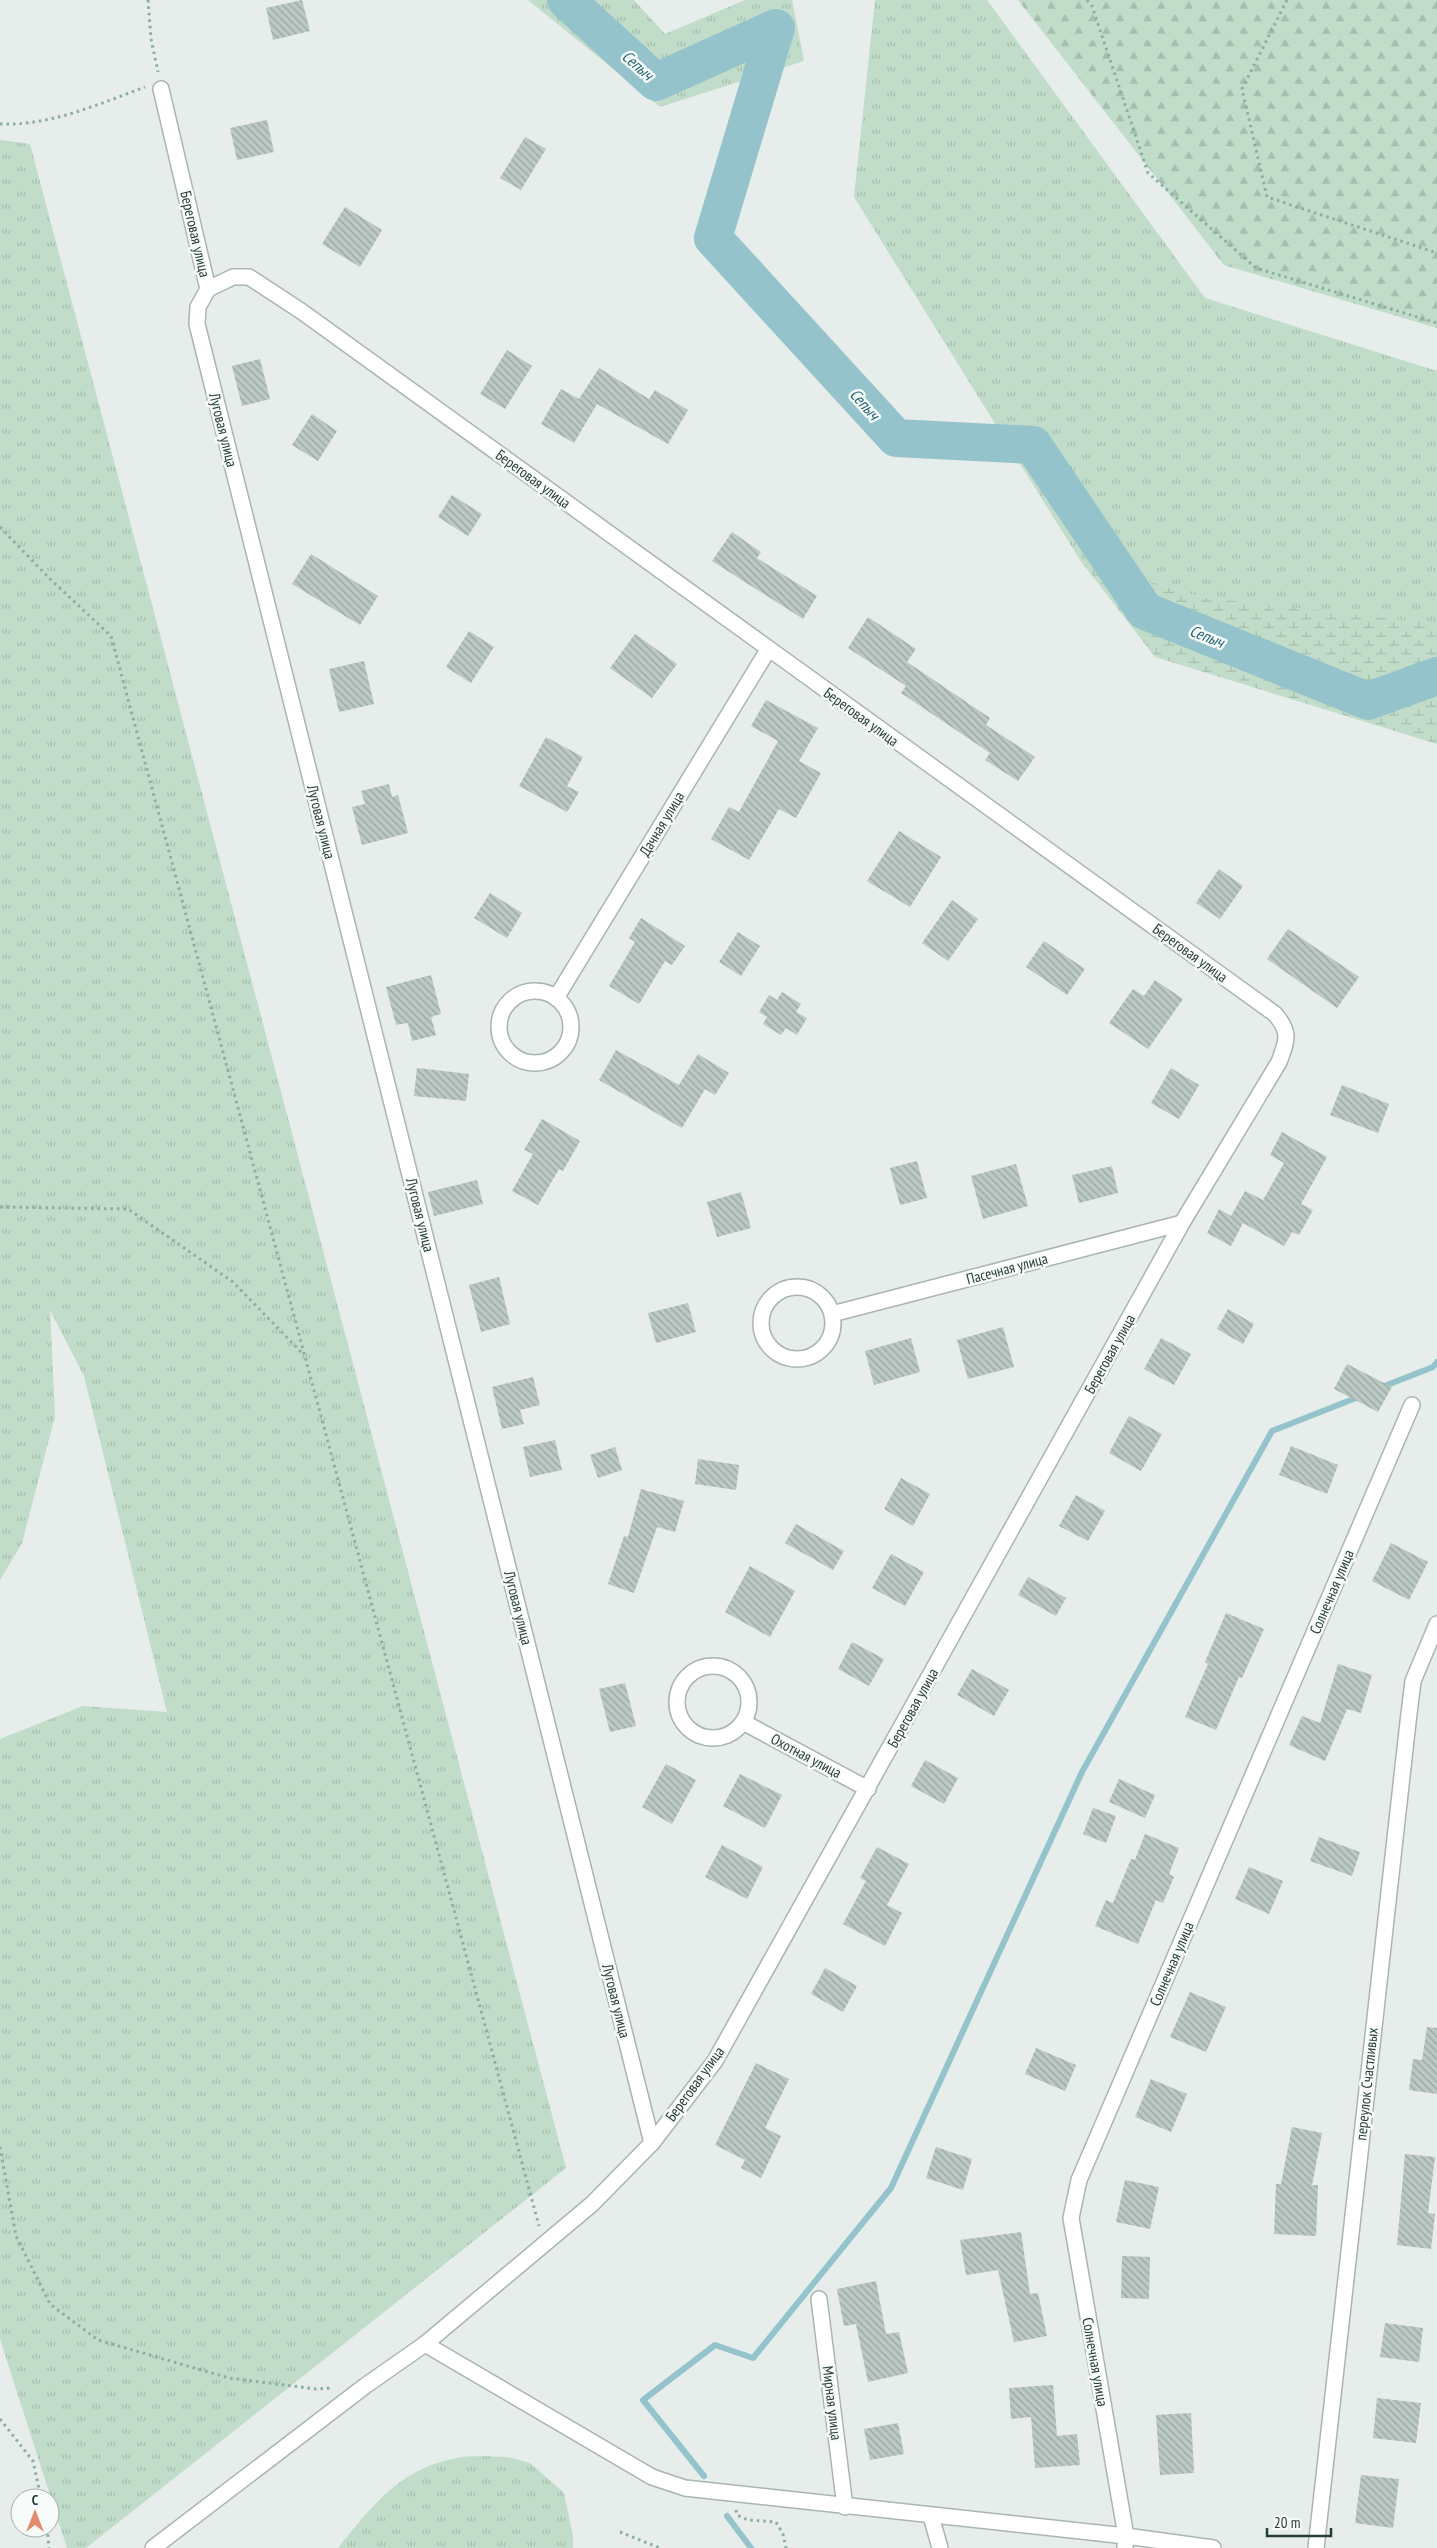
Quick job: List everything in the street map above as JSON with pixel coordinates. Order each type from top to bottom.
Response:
[{"type":"street","name":"Береговая улица","points":[[153,2548],[365,2386],[425,2344],[544,2246],[592,2204],[652,2143],[715,2061],[1182,1224],[1279,1062],[1286,1041],[1285,1026],[1275,1014],[768,650],[301,311],[249,278],[233,277],[208,290],[160,85]]},
{"type":"street","name":"Луговая улица","points":[[208,290],[198,308],[197,324],[652,2143]]},
{"type":"street","name":"Дачная улица","points":[[556,998],[768,650]]},
{"type":"street","points":[[529,992],[538,992],[556,998],[568,1012],[571,1020],[571,1030],[565,1048],[551,1060],[542,1063],[524,1062],[515,1057],[508,1051],[500,1035],[500,1025],[506,1007],[520,995],[529,992]]},
{"type":"street","name":"Пасечная улица","points":[[832,1314],[1182,1224]]},
{"type":"street","points":[[796,1287],[814,1292],[828,1305],[832,1314],[833,1324],[828,1342],[822,1349],[806,1358],[798,1359],[780,1355],[773,1350],[763,1335],[761,1326],[764,1307],[770,1299],[786,1289],[796,1287]]},
{"type":"street","name":"Солнечная улица","points":[[1125,2542],[1071,2218],[1079,2180],[1412,1405]]},
{"type":"street","name":"переулок Счастливых","points":[[1316,2548],[1413,1681],[1437,1624]]},
{"type":"street","points":[[706,1667],[725,1668],[733,1672],[746,1686],[748,1695],[749,1705],[743,1722],[737,1729],[720,1737],[711,1738],[693,1732],[681,1718],[678,1709],[677,1700],[683,1682],[697,1670],[706,1667]]},
{"type":"street","name":"Охотная улица","points":[[743,1722],[868,1789]]},
{"type":"street","name":"Мирная улица","points":[[819,2299],[845,2507]]},
{"type":"street","points":[[425,2344],[652,2477],[685,2488],[931,2516],[1125,2542],[1213,2548]]},
{"type":"street","points":[[931,2516],[940,2548]]},
{"type":"path","points":[[0,124],[24,125],[86,109],[160,85],[151,39],[148,0]]},
{"type":"path","points":[[1087,0],[1092,6],[1148,173],[1256,268],[1437,323]]},
{"type":"path","points":[[1288,0],[1242,89],[1267,197],[1437,253]]},
{"type":"path","points":[[0,527],[49,578],[111,636],[544,2246]]},
{"type":"path","points":[[0,1207],[128,1209],[233,1282],[305,1356]]},
{"type":"path","points":[[0,2147],[16,2236],[50,2304],[98,2340],[230,2378],[316,2389],[335,2388]]},
{"type":"path","points":[[0,2419],[33,2461],[39,2488]]},
{"type":"path","points":[[731,2492],[737,2515],[748,2520],[776,2522],[783,2534],[786,2548]]},
{"type":"path","points":[[620,2532],[660,2548]]},
{"type":"green space","points":[[528,0],[634,0],[665,34],[745,0],[792,0],[804,61],[660,107]]},
{"type":"green space","points":[[875,0],[987,0],[1205,298],[1437,371],[1437,626],[1200,597],[1080,560],[854,197]]},
{"type":"green space","points":[[1018,0],[1437,0],[1437,328],[1224,265]]},
{"type":"green space","points":[[0,140],[30,144],[566,2168],[86,2548],[67,2548],[60,2526],[60,2488],[48,2488],[0,2339],[0,1739],[83,1706],[167,1712],[84,1376],[50,1310],[55,1416],[22,1543],[0,1580]]},
{"type":"green space","points":[[1080,560],[1200,597],[1437,624],[1437,744],[1155,657]]},
{"type":"green space","points":[[464,2457],[508,2457],[530,2463],[564,2493],[573,2536],[573,2548],[338,2548],[376,2503],[404,2479],[420,2470],[438,2463]]},
{"type":"building","points":[[302,0],[310,31],[273,40],[266,8]]},
{"type":"building","points":[[267,120],[274,152],[237,160],[230,128]]},
{"type":"building","points":[[525,137],[546,149],[521,190],[500,178]]},
{"type":"building","points":[[345,207],[382,230],[360,267],[322,244]]},
{"type":"building","points":[[507,350],[532,366],[505,409],[480,394]]},
{"type":"building","points":[[260,359],[270,399],[242,406],[232,366]]},
{"type":"building","points":[[599,368],[649,399],[655,390],[688,410],[668,444],[597,404],[574,443],[541,424],[561,389],[579,399]]},
{"type":"building","points":[[312,414],[337,431],[318,461],[292,445]]},
{"type":"building","points":[[452,495],[482,514],[468,536],[438,517]]},
{"type":"building","points":[[732,532],[761,552],[757,558],[817,596],[803,619],[712,561]]},
{"type":"building","points":[[311,554],[378,596],[360,625],[292,584]]},
{"type":"building","points":[[868,617],[916,649],[907,662],[990,718],[986,725],[1035,757],[1018,781],[985,760],[990,753],[901,693],[906,686],[848,648]]},
{"type":"building","points":[[469,631],[494,647],[471,683],[446,667]]},
{"type":"building","points":[[635,634],[677,664],[652,698],[610,668]]},
{"type":"building","points":[[364,661],[374,704],[339,712],[329,669]]},
{"type":"building","points":[[766,700],[818,728],[799,761],[821,773],[796,818],[779,809],[749,860],[711,839],[729,807],[739,812],[778,741],[751,726]]},
{"type":"building","points":[[546,737],[583,757],[567,786],[579,792],[567,812],[519,786]]},
{"type":"building","points":[[389,784],[392,797],[398,795],[408,833],[362,845],[352,807],[365,804],[361,791]]},
{"type":"building","points":[[899,831],[941,857],[910,907],[867,881]]},
{"type":"building","points":[[1219,869],[1243,886],[1220,919],[1196,903]]},
{"type":"building","points":[[490,893],[522,913],[507,938],[474,918]]},
{"type":"building","points":[[952,900],[978,919],[948,961],[922,943]]},
{"type":"building","points":[[641,918],[685,946],[672,965],[665,961],[639,1004],[609,986],[635,942],[629,938]]},
{"type":"building","points":[[1288,929],[1359,977],[1337,1008],[1267,959]]},
{"type":"building","points":[[738,932],[760,946],[741,976],[719,962]]},
{"type":"building","points":[[1044,941],[1085,969],[1067,995],[1026,967]]},
{"type":"building","points":[[431,975],[441,1014],[431,1017],[436,1035],[412,1041],[408,1023],[396,1025],[386,987]]},
{"type":"building","points":[[1155,980],[1183,999],[1148,1049],[1109,1023],[1133,989],[1144,996]]},
{"type":"building","points":[[782,992],[801,1004],[796,1012],[807,1018],[797,1035],[786,1028],[781,1035],[763,1024],[767,1017],[759,1012],[769,995],[777,1000]]},
{"type":"building","points":[[616,1050],[679,1085],[698,1054],[729,1073],[715,1095],[705,1089],[682,1128],[599,1080]]},
{"type":"building","points":[[417,1068],[469,1074],[466,1101],[414,1096]]},
{"type":"building","points":[[1171,1068],[1199,1085],[1179,1119],[1151,1103]]},
{"type":"building","points":[[1342,1085],[1389,1104],[1378,1133],[1330,1115]]},
{"type":"building","points":[[542,1119],[580,1141],[563,1171],[559,1169],[538,1205],[512,1191],[533,1154],[524,1150]]},
{"type":"building","points":[[1282,1132],[1327,1157],[1301,1204],[1313,1210],[1299,1235],[1292,1232],[1284,1246],[1243,1223],[1231,1246],[1207,1233],[1219,1209],[1231,1216],[1245,1191],[1263,1200],[1284,1163],[1270,1155]]},
{"type":"building","points":[[917,1161],[927,1198],[900,1205],[890,1168]]},
{"type":"building","points":[[1016,1164],[1028,1206],[983,1219],[971,1176]]},
{"type":"building","points":[[1112,1166],[1118,1193],[1079,1203],[1072,1175]]},
{"type":"building","points":[[477,1180],[483,1204],[434,1216],[428,1192]]},
{"type":"building","points":[[741,1192],[751,1228],[717,1237],[707,1202]]},
{"type":"building","points":[[499,1277],[510,1324],[481,1332],[469,1285]]},
{"type":"building","points":[[688,1303],[696,1332],[656,1343],[648,1313]]},
{"type":"building","points":[[1228,1309],[1254,1324],[1243,1344],[1217,1329]]},
{"type":"building","points":[[1003,1327],[1014,1367],[968,1379],[957,1340]]},
{"type":"building","points":[[911,1338],[920,1372],[874,1385],[865,1351]]},
{"type":"building","points":[[1161,1338],[1191,1354],[1174,1385],[1144,1369]]},
{"type":"building","points":[[1347,1364],[1392,1387],[1378,1412],[1334,1389]]},
{"type":"building","points":[[533,1377],[540,1405],[520,1410],[524,1424],[502,1429],[492,1387]]},
{"type":"building","points":[[1129,1416],[1162,1434],[1141,1471],[1109,1453]]},
{"type":"building","points":[[555,1440],[562,1470],[530,1477],[523,1447]]},
{"type":"building","points":[[1291,1446],[1338,1465],[1327,1494],[1279,1475]]},
{"type":"building","points":[[615,1447],[622,1470],[598,1478],[590,1455]]},
{"type":"building","points":[[698,1459],[739,1465],[736,1490],[695,1484]]},
{"type":"building","points":[[901,1478],[930,1494],[913,1526],[884,1509]]},
{"type":"building","points":[[641,1489],[684,1501],[675,1532],[657,1527],[634,1593],[608,1584],[624,1536],[628,1537]]},
{"type":"building","points":[[1076,1495],[1105,1511],[1088,1541],[1059,1526]]},
{"type":"building","points":[[796,1524],[844,1551],[833,1570],[785,1543]]},
{"type":"building","points":[[1391,1543],[1428,1562],[1409,1600],[1372,1581]]},
{"type":"building","points":[[891,1554],[924,1572],[905,1606],[872,1588]]},
{"type":"building","points":[[750,1566],[795,1591],[770,1637],[725,1612]]},
{"type":"building","points":[[1028,1577],[1066,1598],[1056,1616],[1018,1595]]},
{"type":"building","points":[[1226,1613],[1264,1629],[1242,1678],[1239,1677],[1216,1730],[1185,1717],[1208,1664],[1205,1662]]},
{"type":"building","points":[[852,1642],[884,1659],[869,1686],[838,1669]]},
{"type":"building","points":[[1338,1664],[1372,1675],[1361,1713],[1347,1709],[1325,1761],[1289,1745],[1302,1716],[1320,1723]]},
{"type":"building","points":[[972,1669],[1009,1690],[994,1716],[957,1695]]},
{"type":"building","points":[[625,1683],[636,1726],[610,1732],[599,1689]]},
{"type":"building","points":[[925,1760],[958,1778],[944,1804],[911,1786]]},
{"type":"building","points":[[666,1764],[696,1780],[672,1824],[642,1807]]},
{"type":"building","points":[[740,1774],[782,1795],[765,1828],[723,1806]]},
{"type":"building","points":[[1119,1779],[1155,1795],[1145,1818],[1109,1802]]},
{"type":"building","points":[[1093,1808],[1116,1816],[1106,1843],[1083,1834]]},
{"type":"building","points":[[1145,1834],[1179,1848],[1169,1874],[1174,1877],[1163,1903],[1156,1900],[1138,1944],[1095,1926],[1106,1900],[1113,1903],[1131,1859],[1135,1860]]},
{"type":"building","points":[[1319,1837],[1360,1852],[1352,1876],[1310,1861]]},
{"type":"building","points":[[722,1845],[763,1867],[747,1899],[705,1877]]},
{"type":"building","points":[[877,1847],[909,1864],[887,1905],[902,1913],[885,1946],[843,1924],[866,1881],[860,1878]]},
{"type":"building","points":[[1249,1867],[1283,1881],[1269,1914],[1235,1899]]},
{"type":"building","points":[[825,1968],[857,1986],[843,2012],[811,1994]]},
{"type":"building","points":[[1190,1992],[1226,2007],[1206,2052],[1170,2037]]},
{"type":"building","points":[[1427,2027],[1437,2028],[1437,2094],[1409,2090],[1413,2059],[1422,2060]]},
{"type":"building","points":[[1036,2048],[1076,2065],[1065,2091],[1025,2074]]},
{"type":"building","points":[[756,2063],[789,2079],[765,2128],[781,2136],[761,2178],[741,2168],[745,2160],[715,2145]]},
{"type":"building","points":[[1151,2079],[1187,2094],[1171,2132],[1135,2117]]},
{"type":"building","points":[[1292,2127],[1322,2133],[1312,2185],[1318,2185],[1316,2236],[1274,2234],[1276,2184],[1281,2184]]},
{"type":"building","points":[[936,2147],[972,2159],[963,2190],[926,2178]]},
{"type":"building","points":[[1405,2154],[1435,2157],[1428,2213],[1435,2214],[1431,2249],[1397,2245]]},
{"type":"building","points":[[1125,2180],[1159,2187],[1150,2229],[1116,2222]]},
{"type":"building","points":[[1021,2232],[1030,2294],[1038,2293],[1047,2336],[1014,2342],[998,2270],[966,2275],[960,2240]]},
{"type":"building","points":[[1122,2256],[1150,2257],[1149,2299],[1121,2298]]},
{"type":"building","points":[[876,2281],[886,2334],[899,2332],[908,2373],[868,2382],[856,2324],[844,2326],[837,2289]]},
{"type":"building","points":[[1385,2323],[1423,2328],[1419,2362],[1380,2357]]},
{"type":"building","points":[[1053,2385],[1057,2436],[1077,2434],[1080,2465],[1035,2468],[1031,2417],[1011,2419],[1009,2388]]},
{"type":"building","points":[[1377,2398],[1421,2403],[1416,2443],[1373,2438]]},
{"type":"building","points":[[1191,2413],[1194,2473],[1160,2475],[1156,2415]]},
{"type":"building","points":[[898,2423],[904,2454],[870,2460],[864,2429]]},
{"type":"building","points":[[1361,2475],[1399,2479],[1393,2528],[1355,2523]]},
{"type":"waterway","name":"Сепыч","points":[[566,0],[656,82],[776,28],[713,238],[896,438],[1033,445],[1145,611],[1368,701],[1437,676]]},
{"type":"waterway","points":[[1382,1387],[1433,1367],[1437,1362]]},
{"type":"waterway","points":[[704,2476],[643,2400],[715,2345],[753,2358],[891,2188],[1082,1772],[1272,1431],[1361,1396]]},
{"type":"waterway","points":[[727,2516],[751,2548]]}]
